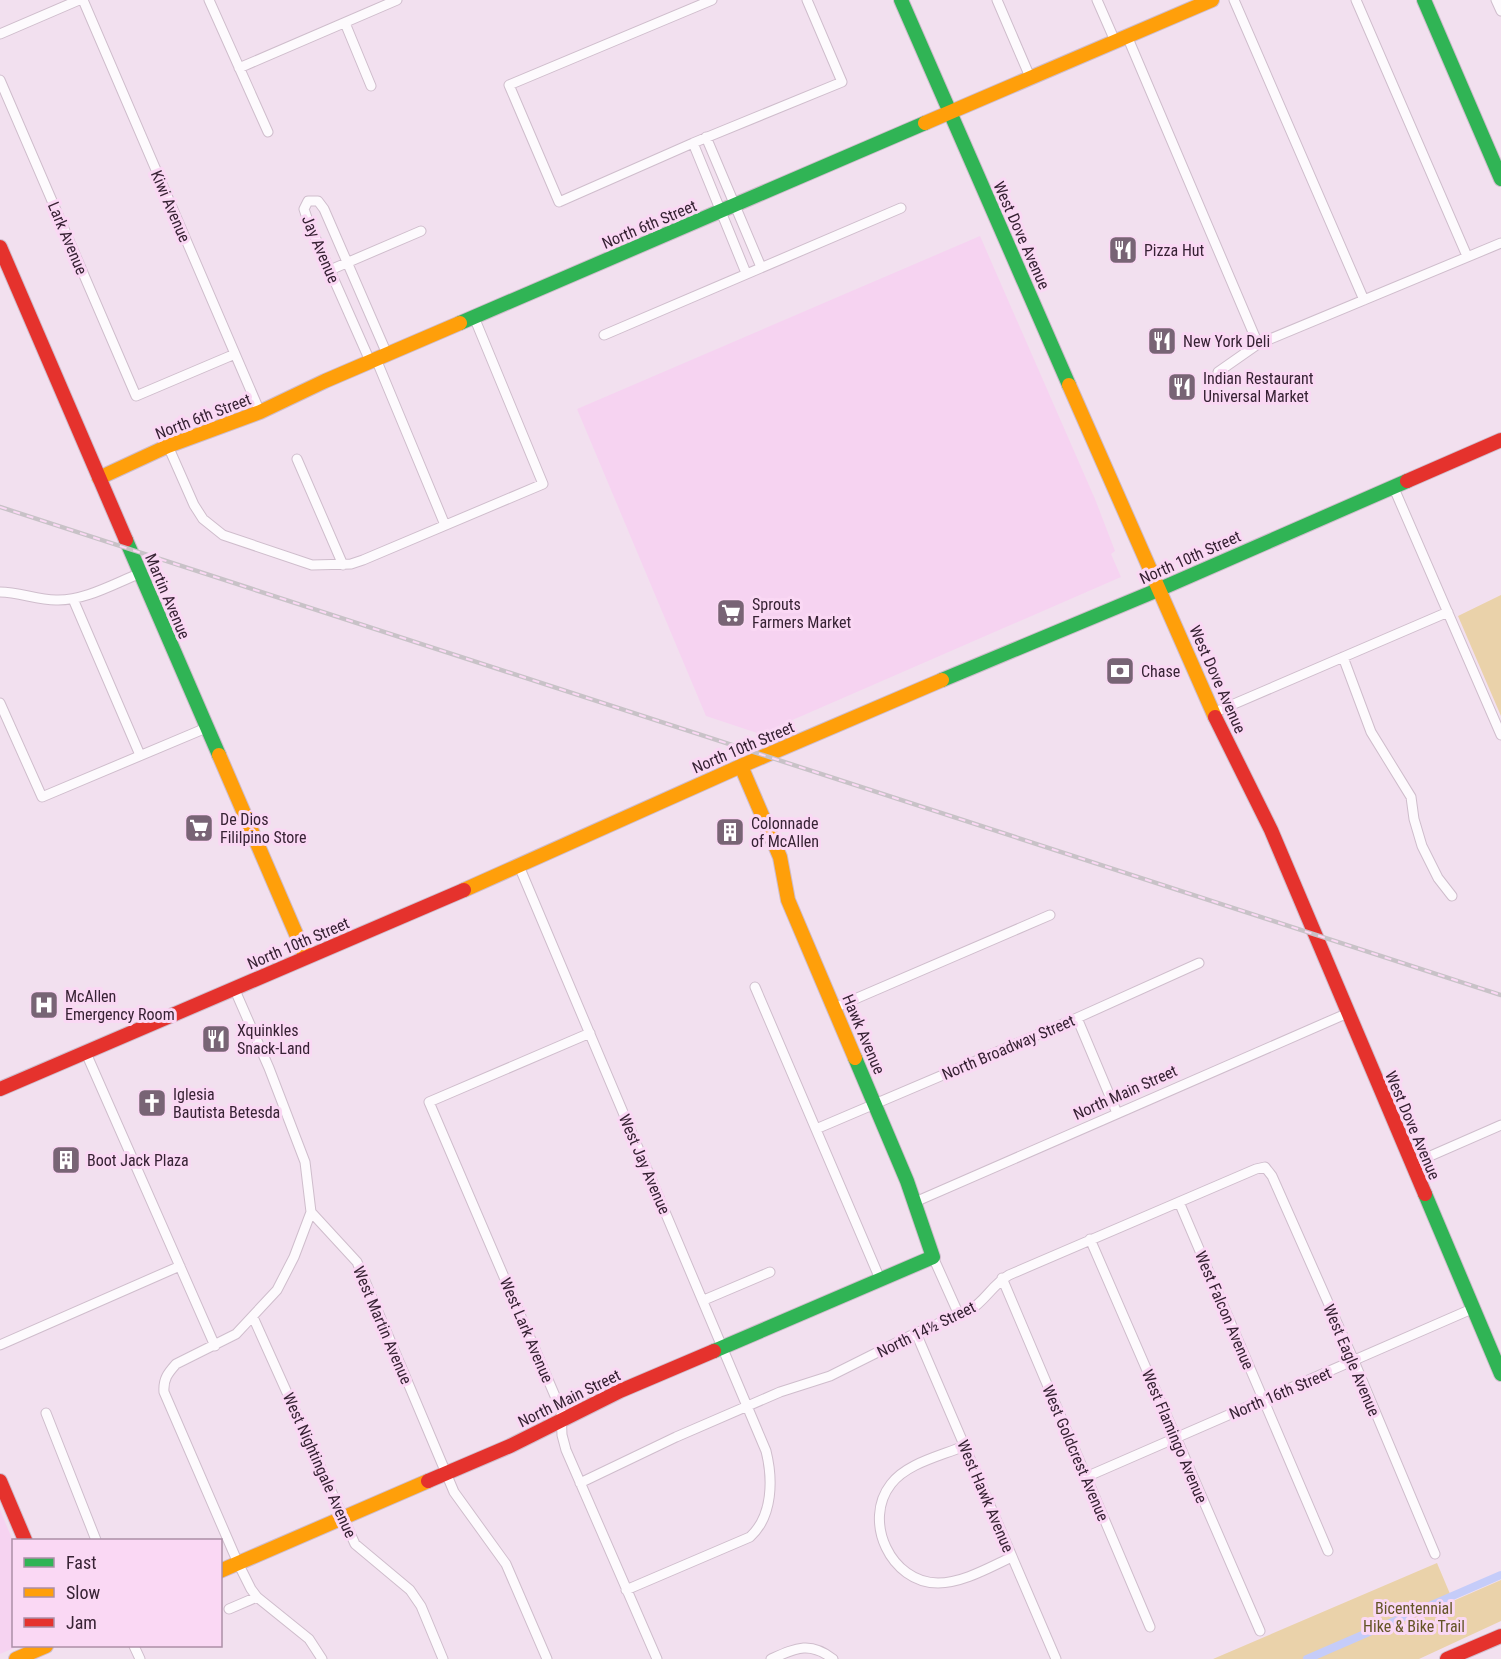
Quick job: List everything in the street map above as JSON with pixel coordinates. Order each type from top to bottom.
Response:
[{"type":"street","points":[[0,34],[81,0]]},
{"type":"street","name":"Kiwi Avenue","points":[[81,0],[260,412]]},
{"type":"street","points":[[209,0],[268,132]]},
{"type":"street","points":[[239,68],[397,0]]},
{"type":"street","points":[[712,0],[509,85],[559,202],[693,142],[842,82],[807,0]]},
{"type":"street","name":"West Dove Avenue","points":[[901,0],[949,113],[992,203],[1109,477],[1213,712],[1271,830],[1501,1374]]},
{"type":"street","points":[[997,0],[1030,77]]},
{"type":"street","points":[[1097,0],[1121,38],[1258,344]]},
{"type":"street","name":"North 6th Street","points":[[99,478],[168,446],[260,412],[377,358],[1212,0]]},
{"type":"street","points":[[1234,0],[1364,300]]},
{"type":"street","points":[[1356,0],[1467,256]]},
{"type":"street","points":[[1424,0],[1501,179]]},
{"type":"street","points":[[1496,0],[1501,11]]},
{"type":"street","points":[[345,23],[371,86]]},
{"type":"street","name":"Lark Avenue","points":[[0,80],[136,396],[235,354]]},
{"type":"street","points":[[706,137],[761,267]]},
{"type":"street","points":[[693,142],[746,273]]},
{"type":"street","name":"Jay Avenue","points":[[377,358],[330,270],[305,213],[304,209],[308,201],[318,201],[321,205],[347,263],[377,358],[445,525]]},
{"type":"street","points":[[604,335],[901,208]]},
{"type":"street","points":[[330,270],[421,231]]},
{"type":"street","points":[[1218,372],[1258,344],[1501,243]]},
{"type":"street","name":"Martin Avenue","points":[[0,247],[306,957]]},
{"type":"street","points":[[168,446],[194,505],[204,519],[222,535],[312,565],[343,565],[363,560],[543,484],[474,317]]},
{"type":"street","name":"North 10th Street","points":[[0,1089],[519,866],[741,766],[1160,589],[1501,440]]},
{"type":"street","points":[[297,459],[343,565]]},
{"type":"street","points":[[1393,486],[1501,735]]},
{"type":"street","points":[[0,592],[15,592],[55,600],[73,599],[141,573]]},
{"type":"street","points":[[73,599],[140,755]]},
{"type":"street","points":[[1213,712],[1448,612]]},
{"type":"street","points":[[1343,657],[1371,732],[1411,797],[1414,819],[1422,846],[1438,878],[1452,896]]},
{"type":"street","points":[[0,703],[42,797],[206,728]]},
{"type":"street","name":"Hawk Avenue","points":[[741,766],[780,857],[788,900],[875,1103],[915,1202],[933,1257],[959,1315]]},
{"type":"street","name":"West Jay Avenue","points":[[519,866],[704,1300],[769,1462],[771,1478],[765,1517],[760,1527],[750,1537],[626,1590]]},
{"type":"street","points":[[834,1008],[1050,915]]},
{"type":"street","name":"North Broadway Street","points":[[816,1129],[1077,1018],[1199,963]]},
{"type":"street","points":[[755,987],[880,1279]]},
{"type":"street","points":[[234,988],[305,1162],[310,1212],[294,1257],[277,1290],[236,1334],[176,1364],[163,1382],[164,1392],[250,1589],[309,1639],[322,1659]]},
{"type":"street","name":"North Main Street","points":[[915,1202],[1348,1013]]},
{"type":"street","points":[[1077,1018],[1117,1113]]},
{"type":"street","name":"West Lark Avenue","points":[[590,1033],[429,1102],[561,1410],[562,1435],[580,1483],[657,1659]]},
{"type":"street","points":[[86,1053],[215,1346]]},
{"type":"street","points":[[1412,1164],[1501,1125]]},
{"type":"street","name":"North 14½ Street","points":[[580,1483],[676,1437],[780,1392],[830,1376],[959,1315],[978,1305],[1002,1278],[1265,1167]]},
{"type":"street","name":"West Eagle Avenue","points":[[1265,1167],[1272,1176],[1354,1361],[1435,1554]]},
{"type":"street","name":"West Falcon Avenue","points":[[1179,1202],[1328,1551]]},
{"type":"street","name":"West Martin Avenue","points":[[310,1212],[357,1262],[458,1499],[510,1571],[547,1659]]},
{"type":"street","name":"West Flamingo Avenue","points":[[1090,1239],[1260,1631]]},
{"type":"street","name":"North Main Street","points":[[222,1570],[510,1446],[620,1391],[933,1257]]},
{"type":"street","points":[[0,1345],[180,1266]]},
{"type":"street","points":[[704,1300],[770,1272]]},
{"type":"street","name":"West Goldcrest Avenue","points":[[1002,1278],[1150,1627]]},
{"type":"street","name":"North 16th Street","points":[[1086,1477],[1175,1436],[1474,1308]]},
{"type":"street","name":"West Nightingale Avenue","points":[[253,1317],[355,1544],[410,1590],[421,1606],[443,1659]]},
{"type":"street","name":"West Hawk Avenue","points":[[916,1334],[1056,1659]]},
{"type":"street","points":[[46,1413],[96,1539]]},
{"type":"street","points":[[964,1446],[912,1467],[891,1484],[880,1504],[879,1516],[880,1528],[888,1551],[896,1563],[910,1576],[939,1583],[956,1581],[1012,1557]]},
{"type":"street","points":[[0,1481],[25,1539]]},
{"type":"street","points":[[229,1609],[257,1597]]},
{"type":"street","points":[[1447,1659],[1501,1636]]},
{"type":"street","points":[[17,1659],[44,1647]]},
{"type":"street","points":[[771,1659],[796,1649],[819,1650],[833,1659]]},
{"type":"shaded area","points":[[980,236],[1095,499],[1115,551],[1111,554],[1121,577],[760,734],[706,716],[577,409]]},
{"type":"shaded area","points":[[0,1510],[12,1539],[12,1647],[17,1647],[0,1654]]},
{"type":"green space","points":[[1501,595],[1501,716],[1458,616]]},
{"type":"green space","name":"Bicentennial Hike & Bike Trail","points":[[1437,1563],[1453,1601],[1501,1580],[1501,1621],[1419,1659],[1213,1659]]},
{"type":"waterway","points":[[1307,1659],[1501,1575]]},
{"type":"railway","points":[[0,507],[1501,995]]},
{"type":"traffic: fast","points":[[901,0],[1069,385]]},
{"type":"traffic: fast","points":[[1424,0],[1501,179]]},
{"type":"traffic: fast","points":[[460,323],[925,123]]},
{"type":"traffic: fast","points":[[942,680],[1160,589],[1407,481]]},
{"type":"traffic: fast","points":[[126,540],[219,755]]},
{"type":"traffic: fast","points":[[714,1351],[933,1257],[907,1181],[855,1058]]},
{"type":"traffic: fast","points":[[1425,1194],[1501,1374]]},
{"type":"traffic: slow","points":[[925,123],[1212,0]]},
{"type":"traffic: slow","points":[[99,478],[168,446],[260,412],[325,381],[460,323]]},
{"type":"traffic: slow","points":[[1069,385],[1215,717]]},
{"type":"traffic: slow","points":[[464,890],[741,766],[942,680]]},
{"type":"traffic: slow","points":[[219,755],[306,957]]},
{"type":"traffic: slow","points":[[741,766],[780,857],[788,900],[855,1058]]},
{"type":"traffic: slow","points":[[222,1570],[428,1481]]},
{"type":"traffic: slow","points":[[16,1659],[44,1647]]},
{"type":"traffic: jam","points":[[0,247],[126,540]]},
{"type":"traffic: jam","points":[[1407,481],[1501,440]]},
{"type":"traffic: jam","points":[[1215,717],[1271,830],[1425,1194]]},
{"type":"traffic: jam","points":[[0,1089],[464,890]]},
{"type":"traffic: jam","points":[[428,1481],[510,1446],[620,1391],[714,1351]]},
{"type":"traffic: jam","points":[[0,1481],[25,1539]]},
{"type":"traffic: jam","points":[[1447,1659],[1501,1636]]},
{"type":"place","name":"Pizza Hut","points":[[1123,250]]},
{"type":"place","name":"New York Deli","points":[[1162,341]]},
{"type":"place","name":"Indian Restaurant Universal Market","points":[[1182,387]]},
{"type":"place","name":"Sprouts Farmers Market","points":[[731,613]]},
{"type":"place","name":"Chase","points":[[1120,671]]},
{"type":"place","name":"De Dios Fililpino Store","points":[[199,828]]},
{"type":"place","name":"Colonnade of McAllen","points":[[730,832]]},
{"type":"place","name":"McAllen Emergency Room","points":[[44,1005]]},
{"type":"place","name":"Xquinkles Snack-Land","points":[[216,1039]]},
{"type":"place","name":"Iglesia Bautista Betesda","points":[[152,1103]]},
{"type":"place","name":"Boot Jack Plaza","points":[[66,1160]]}]
